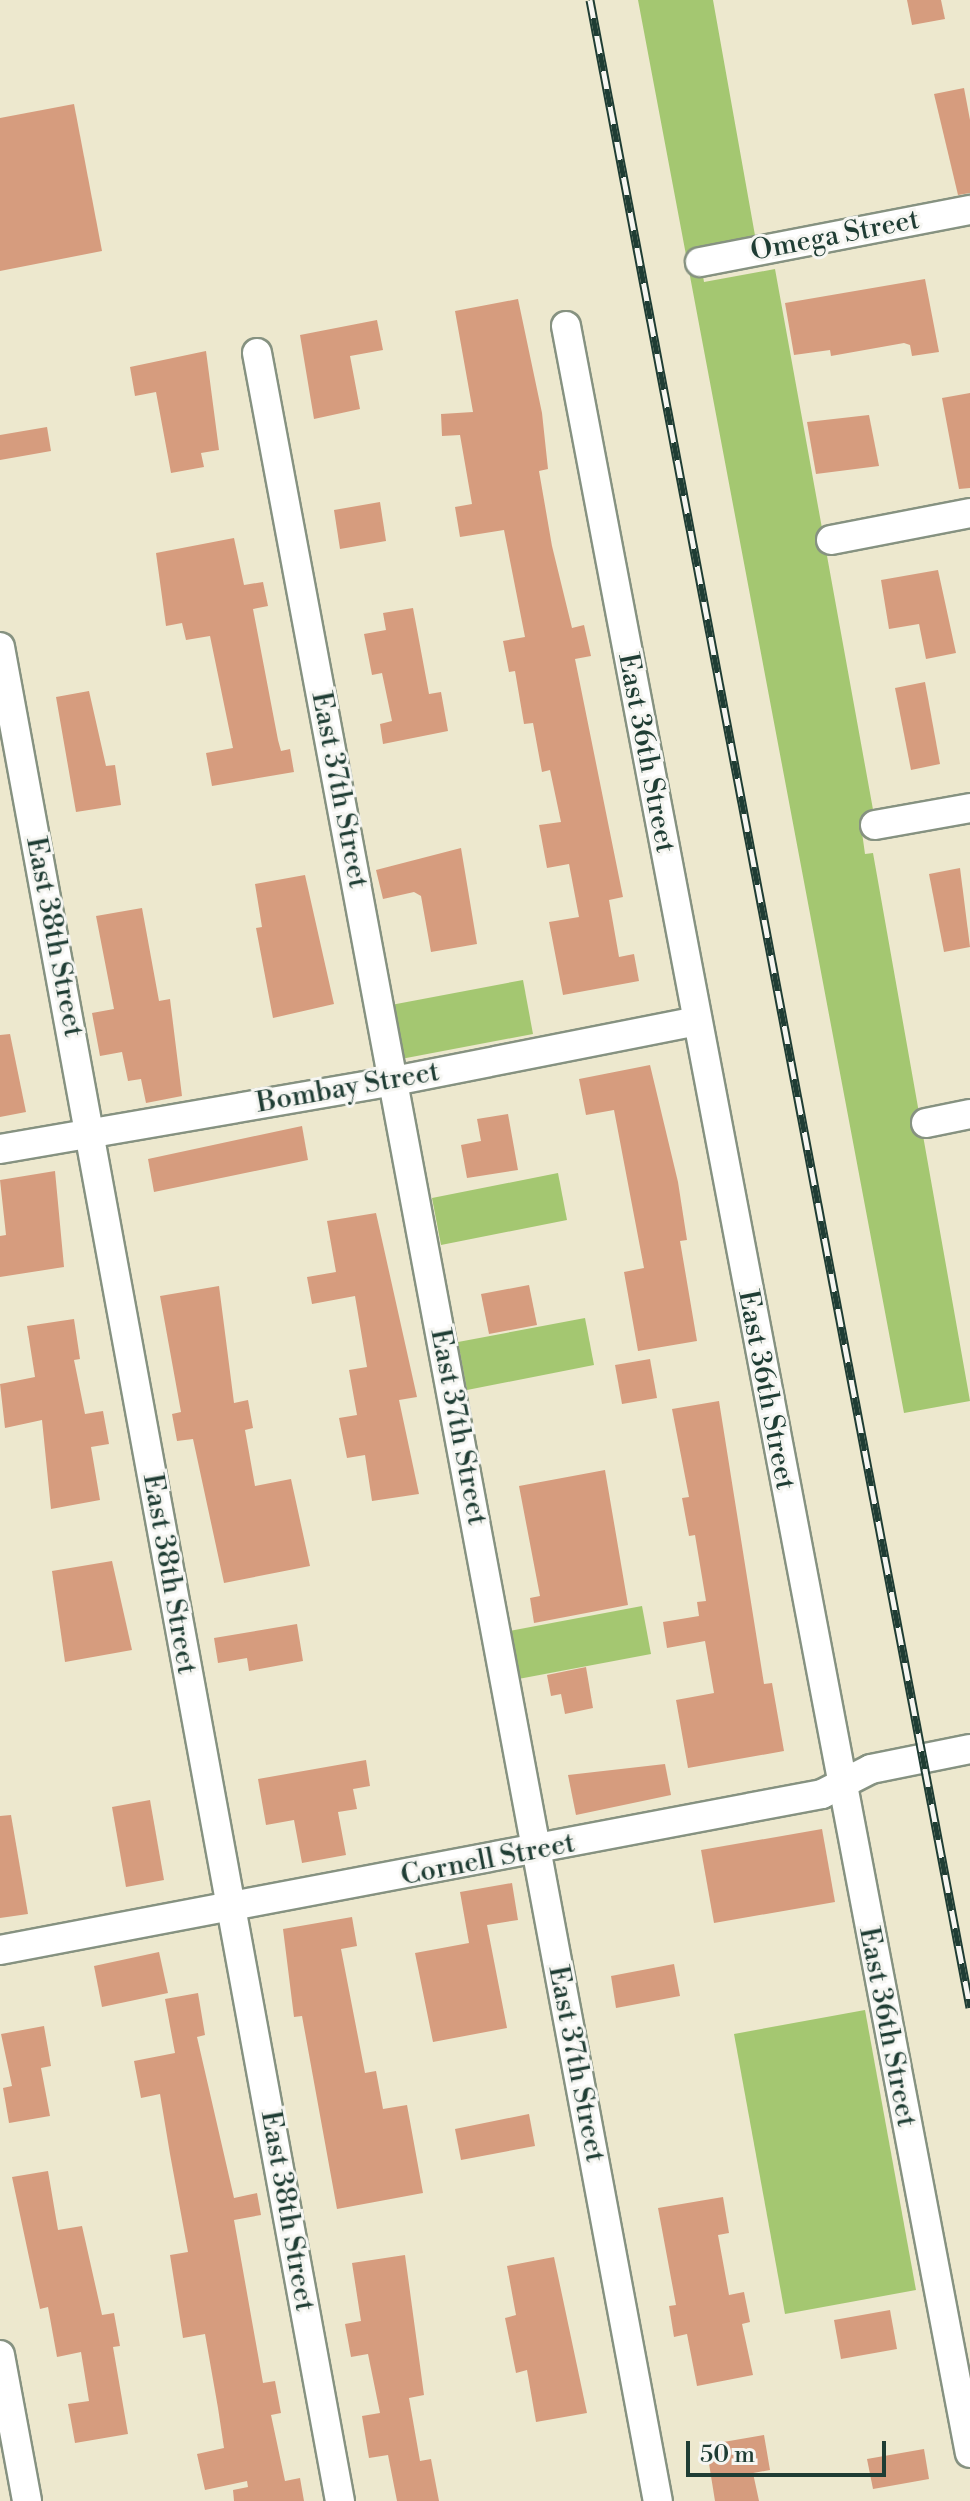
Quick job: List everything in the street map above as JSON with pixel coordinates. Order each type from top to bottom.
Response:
[{"type":"street","name":"Omega Street","points":[[700,262],[970,210]]},
{"type":"street","name":"East 36th Street","points":[[566,326],[970,2453]]},
{"type":"street","name":"East 37th Street","points":[[257,353],[658,2501]]},
{"type":"street","points":[[831,540],[970,513]]},
{"type":"street","name":"East 38th Street","points":[[0,647],[340,2501]]},
{"type":"street","points":[[875,825],[970,808]]},
{"type":"street","name":"Bombay Street","points":[[0,1149],[91,1130],[394,1081],[696,1021]]},
{"type":"street","points":[[926,1123],[970,1114]]},
{"type":"street","name":"Cornell Street","points":[[0,1950],[535,1852],[822,1794],[871,1769],[970,1749]]},
{"type":"street","points":[[0,2355],[27,2501]]},
{"type":"green space","points":[[638,0],[713,0],[756,241],[699,251],[704,282],[775,269],[874,815],[860,818],[865,854],[873,853],[970,1401],[904,1413]]},
{"type":"green space","points":[[523,980],[533,1034],[401,1059],[391,1005]]},
{"type":"green space","points":[[558,1173],[567,1220],[441,1245],[432,1198]]},
{"type":"green space","points":[[585,1318],[594,1365],[467,1390],[458,1342]]},
{"type":"green space","points":[[642,1606],[651,1654],[513,1680],[504,1632]]},
{"type":"green space","points":[[865,2010],[916,2290],[785,2314],[734,2034]]},
{"type":"building","points":[[907,0],[941,0],[945,19],[912,25]]},
{"type":"building","points":[[964,88],[970,120],[970,193],[958,195],[934,94]]},
{"type":"building","points":[[74,104],[102,251],[0,271],[0,118]]},
{"type":"building","points":[[925,279],[939,352],[912,356],[910,345],[904,343],[831,356],[830,350],[794,355],[785,303]]},
{"type":"building","points":[[518,299],[542,413],[548,469],[539,471],[552,546],[572,628],[584,625],[591,656],[575,659],[623,897],[609,900],[619,957],[634,954],[639,981],[563,995],[549,922],[579,917],[569,864],[547,868],[539,825],[561,822],[550,770],[542,772],[533,723],[524,724],[515,671],[509,672],[503,641],[525,637],[504,530],[460,537],[455,507],[472,504],[460,435],[442,436],[441,414],[473,412],[455,311]]},
{"type":"building","points":[[377,320],[383,350],[350,356],[360,409],[314,419],[300,335]]},
{"type":"building","points":[[206,351],[219,450],[201,453],[204,467],[171,473],[156,392],[135,396],[130,367]]},
{"type":"building","points":[[970,393],[970,488],[959,489],[942,398]]},
{"type":"building","points":[[869,415],[879,466],[816,474],[807,422]]},
{"type":"building","points":[[47,427],[51,451],[0,460],[0,435]]},
{"type":"building","points":[[380,502],[386,541],[340,549],[334,510]]},
{"type":"building","points":[[234,538],[244,585],[263,582],[268,606],[253,609],[278,740],[281,751],[290,749],[294,772],[212,786],[206,753],[233,748],[210,636],[186,640],[182,623],[166,626],[156,553]]},
{"type":"building","points":[[938,570],[956,653],[926,659],[919,624],[889,629],[881,580]]},
{"type":"building","points":[[413,608],[429,694],[441,692],[448,731],[383,744],[380,724],[392,721],[382,673],[372,675],[364,634],[386,630],[383,613]]},
{"type":"building","points":[[925,682],[940,764],[911,770],[895,688]]},
{"type":"building","points":[[89,691],[106,766],[115,765],[121,805],[76,812],[56,697]]},
{"type":"building","points":[[461,848],[477,944],[431,952],[421,896],[414,892],[383,899],[376,870]]},
{"type":"building","points":[[960,868],[970,947],[944,952],[929,874]]},
{"type":"building","points":[[305,875],[334,1004],[273,1018],[256,928],[262,927],[255,884]]},
{"type":"building","points":[[142,908],[159,1001],[170,999],[182,1096],[146,1103],[141,1079],[128,1081],[122,1052],[100,1056],[92,1013],[114,1009],[96,916]]},
{"type":"building","points":[[10,1034],[26,1112],[0,1117],[0,1035]]},
{"type":"building","points":[[650,1065],[678,1182],[687,1240],[680,1241],[697,1341],[638,1351],[624,1272],[644,1268],[614,1110],[586,1115],[579,1079]]},
{"type":"building","points":[[508,1114],[518,1170],[467,1178],[461,1145],[481,1141],[477,1119]]},
{"type":"building","points":[[302,1126],[308,1160],[154,1192],[148,1159]]},
{"type":"building","points":[[55,1171],[64,1267],[0,1277],[0,1236],[6,1235],[0,1180]]},
{"type":"building","points":[[376,1213],[417,1397],[399,1400],[419,1494],[372,1501],[365,1455],[347,1458],[339,1418],[357,1415],[349,1370],[367,1367],[355,1296],[312,1304],[307,1277],[336,1272],[327,1221]]},
{"type":"building","points":[[529,1285],[537,1325],[489,1334],[481,1294]]},
{"type":"building","points":[[219,1286],[234,1403],[248,1400],[253,1428],[245,1430],[255,1486],[291,1479],[310,1566],[224,1583],[193,1439],[177,1441],[172,1414],[181,1412],[160,1296]]},
{"type":"building","points":[[74,1319],[80,1359],[74,1360],[85,1414],[103,1411],[109,1444],[91,1447],[100,1500],[51,1509],[42,1420],[5,1428],[0,1384],[35,1377],[27,1326]]},
{"type":"building","points":[[650,1359],[657,1398],[622,1404],[615,1365]]},
{"type":"building","points":[[719,1401],[764,1684],[772,1683],[784,1751],[688,1768],[676,1700],[714,1693],[705,1641],[667,1648],[663,1622],[699,1616],[697,1602],[706,1601],[695,1535],[689,1536],[682,1498],[689,1497],[672,1409]]},
{"type":"building","points":[[605,1470],[628,1605],[534,1623],[530,1598],[540,1596],[519,1486]]},
{"type":"building","points":[[112,1561],[132,1650],[65,1662],[52,1571]]},
{"type":"building","points":[[297,1624],[303,1661],[249,1671],[247,1658],[218,1663],[214,1638]]},
{"type":"building","points":[[586,1667],[593,1708],[565,1714],[561,1694],[551,1696],[547,1675]]},
{"type":"building","points":[[366,1760],[370,1786],[353,1789],[357,1809],[338,1812],[346,1855],[302,1863],[294,1820],[266,1825],[258,1779]]},
{"type":"building","points":[[665,1764],[671,1795],[576,1815],[568,1775]]},
{"type":"building","points":[[150,1800],[164,1880],[126,1887],[112,1807]]},
{"type":"building","points":[[11,1815],[28,1914],[0,1918],[0,1816]]},
{"type":"building","points":[[822,1829],[835,1902],[714,1923],[701,1850]]},
{"type":"building","points":[[512,1883],[518,1920],[487,1925],[507,2028],[433,2042],[415,1953],[469,1943],[460,1892]]},
{"type":"building","points":[[352,1917],[357,1946],[341,1949],[365,2073],[376,2071],[383,2109],[407,2105],[423,2193],[337,2209],[302,2016],[294,2017],[283,1929]]},
{"type":"building","points":[[159,1952],[168,1993],[102,2007],[94,1966]]},
{"type":"building","points":[[674,1964],[680,1996],[616,2008],[611,1976]]},
{"type":"building","points":[[198,1993],[205,2035],[197,2037],[234,2198],[257,2193],[261,2215],[234,2220],[263,2383],[275,2381],[281,2413],[271,2415],[285,2481],[300,2478],[304,2501],[234,2501],[233,2490],[248,2487],[247,2481],[205,2490],[197,2454],[224,2448],[218,2408],[205,2334],[183,2338],[170,2255],[188,2252],[160,2094],[141,2098],[134,2061],[175,2053],[165,1999]]},
{"type":"building","points":[[44,2026],[51,2066],[41,2068],[50,2116],[9,2123],[3,2088],[12,2086],[1,2034]]},
{"type":"building","points":[[529,2114],[535,2146],[461,2160],[455,2129]]},
{"type":"building","points":[[48,2171],[58,2230],[82,2226],[102,2315],[114,2313],[120,2346],[113,2347],[128,2434],[75,2443],[68,2404],[89,2401],[81,2352],[57,2357],[48,2307],[40,2309],[12,2177]]},
{"type":"building","points":[[723,2197],[729,2233],[718,2235],[729,2295],[744,2292],[750,2322],[742,2324],[753,2375],[697,2386],[687,2334],[674,2337],[669,2306],[676,2305],[658,2208]]},
{"type":"building","points":[[405,2255],[424,2395],[409,2398],[420,2461],[431,2459],[439,2501],[397,2501],[388,2455],[369,2458],[362,2416],[380,2413],[368,2354],[351,2357],[345,2324],[361,2321],[352,2263]]},
{"type":"building","points":[[554,2257],[587,2413],[536,2422],[527,2370],[516,2373],[505,2318],[516,2315],[507,2266]]},
{"type":"building","points":[[890,2310],[897,2349],[841,2359],[834,2320]]},
{"type":"building","points":[[764,2435],[770,2470],[753,2473],[759,2501],[715,2501],[706,2445]]},
{"type":"building","points":[[924,2449],[929,2479],[873,2489],[867,2459]]},
{"type":"railway","points":[[590,0],[970,2007]]}]
